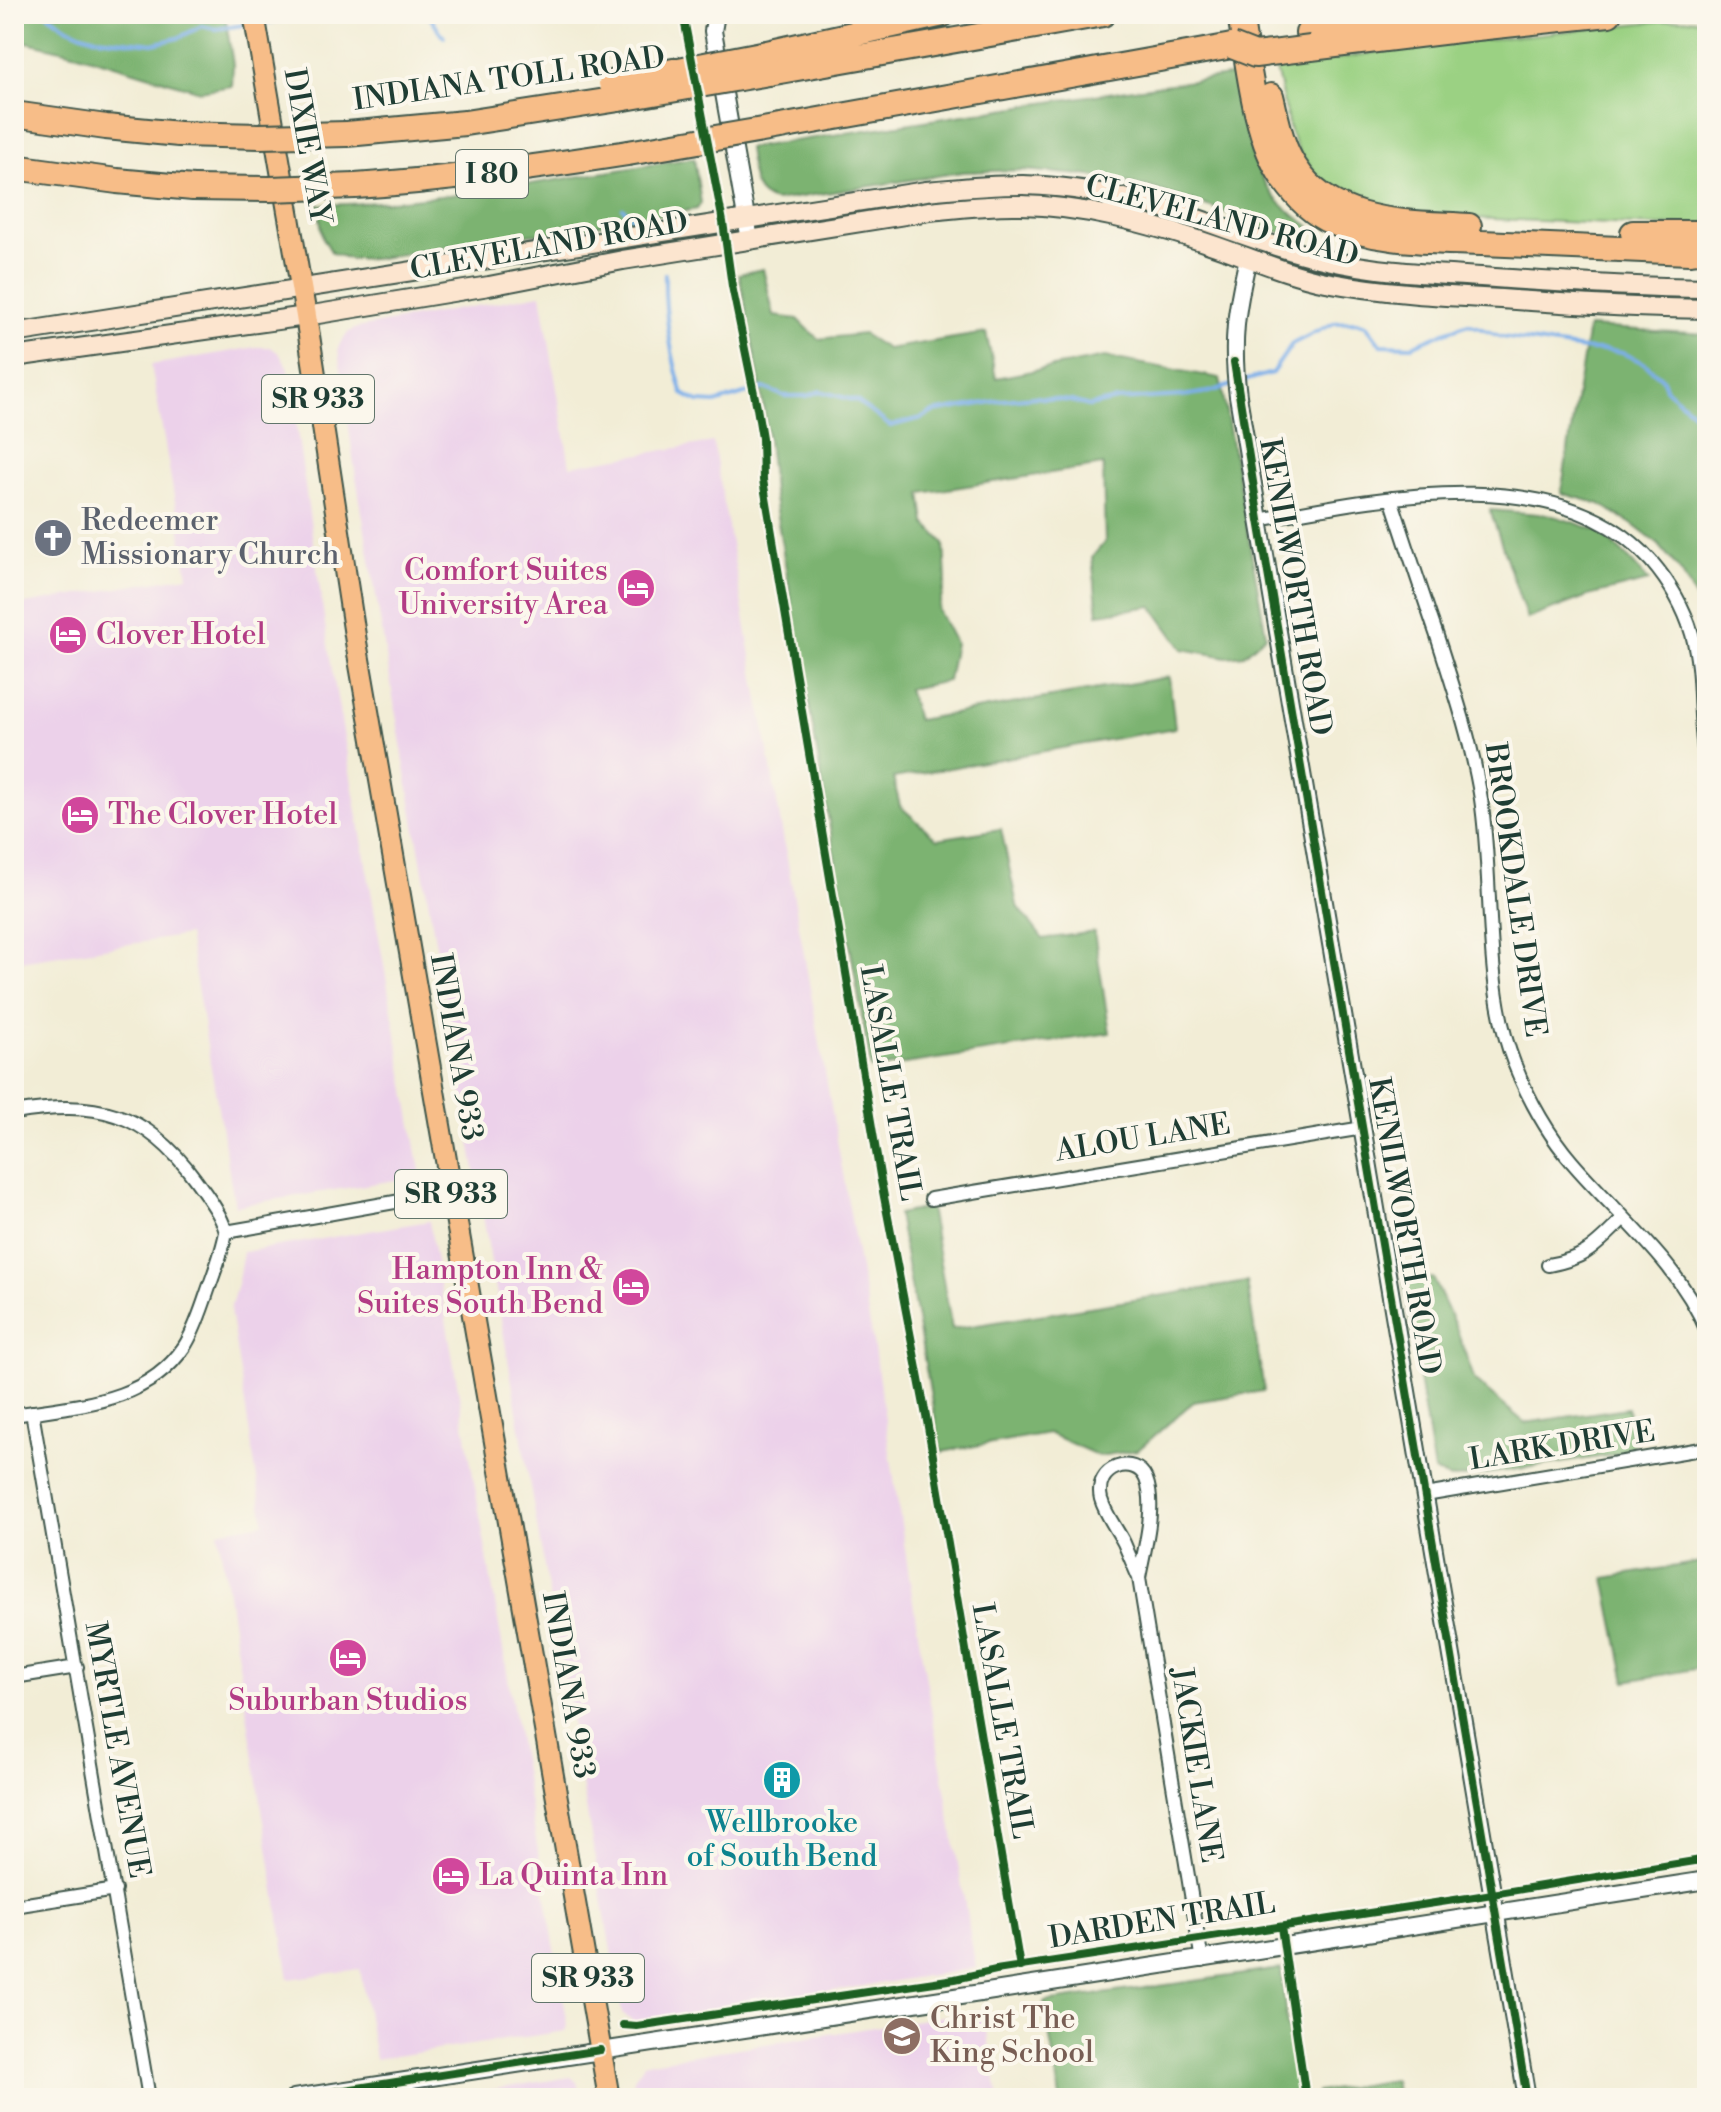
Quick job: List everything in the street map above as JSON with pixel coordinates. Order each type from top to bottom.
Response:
[{"type":"highway","points":[[768,63],[943,14]]},
{"type":"highway","name":"INDIANA TOLL ROAD","points":[[14,114],[179,134],[347,134],[465,123],[768,63],[1103,14]]},
{"type":"highway","points":[[1240,14],[1252,85],[1270,154],[1282,177],[1297,195],[1329,221],[1351,230],[1416,240],[1689,252],[1707,250]]},
{"type":"highway","points":[[1255,14],[1282,140],[1295,167],[1316,192],[1342,209],[1365,217],[1425,223],[1585,232],[1707,233]]},
{"type":"highway","points":[[1310,41],[1419,14]]},
{"type":"highway","points":[[1310,41],[1609,14]]},
{"type":"highway","name":"I 80","points":[[14,167],[193,188],[270,189],[428,181],[628,153],[1232,46],[1255,55],[1310,41]]},
{"type":"main road","name":"DIXIE WAY","points":[[254,14],[301,288]]},
{"type":"main road","name":"CLEVELAND ROAD","points":[[14,333],[926,191],[1024,185],[1078,189],[1128,199],[1175,211],[1285,249],[1373,269],[1519,280],[1707,288]]},
{"type":"main road","name":"CLEVELAND ROAD","points":[[14,357],[306,316],[623,260],[974,206],[1022,205],[1076,210],[1123,219],[1197,240],[1279,269],[1370,289],[1518,301],[1707,309]]},
{"type":"main road","name":"INDIANA 933","points":[[301,288],[344,572],[609,2098]]},
{"type":"street","points":[[716,14],[713,31],[750,240]]},
{"type":"street","name":"KENILWORTH ROAD","points":[[1248,258],[1235,320],[1234,362],[1238,396],[1527,2098]]},
{"type":"street","points":[[1259,520],[1344,504],[1436,494],[1497,495],[1550,503],[1602,521],[1644,554],[1665,577],[1680,605],[1692,635],[1707,767]]},
{"type":"street","name":"BROOKDALE DRIVE","points":[[1391,498],[1468,735],[1485,830],[1495,986],[1513,1061],[1547,1129],[1571,1161],[1670,1268],[1707,1331]]},
{"type":"street","points":[[14,1113],[84,1107],[107,1111],[154,1133],[180,1159],[217,1210],[226,1232],[195,1327],[174,1360],[157,1375],[128,1393],[14,1415]]},
{"type":"street","name":"ALOU LANE","points":[[931,1199],[1363,1128]]},
{"type":"street","points":[[226,1232],[451,1192]]},
{"type":"street","points":[[1548,1265],[1580,1257],[1624,1218]]},
{"type":"street","name":"MYRTLE AVENUE","points":[[32,1412],[149,2098]]},
{"type":"street","name":"LARK DRIVE","points":[[1425,1495],[1707,1448]]},
{"type":"street","name":"JACKIE LANE","points":[[1139,1578],[1147,1534],[1149,1489],[1145,1475],[1138,1469],[1115,1467],[1104,1475],[1100,1485],[1101,1500],[1139,1578],[1202,1961]]},
{"type":"street","points":[[14,1677],[77,1667]]},
{"type":"street","points":[[294,2098],[1202,1961],[1707,1880]]},
{"type":"street","points":[[14,1906],[115,1890]]},
{"type":"shaded area","points":[[541,294],[570,466],[713,442],[874,1348],[916,1621],[976,1968],[635,2023],[622,2014],[404,762],[355,471],[338,348],[349,332],[357,328]]},
{"type":"shaded area","points":[[270,347],[279,353],[288,368],[329,652],[421,1176],[235,1206],[188,935],[14,962],[14,606],[188,576],[151,365]]},
{"type":"shaded area","points":[[429,1221],[568,2025],[566,2031],[375,2059],[360,1969],[289,1979],[218,1531],[264,1523],[230,1310],[243,1252]]},
{"type":"shaded area","name":"Christ The King School","points":[[983,2010],[999,2098],[636,2098],[634,2078],[644,2064],[651,2062]]},
{"type":"shaded area","points":[[571,2077],[577,2082],[581,2098],[438,2098]]},
{"type":"green space","points":[[14,14],[158,14],[166,17],[225,14],[233,65],[232,86],[200,91],[78,54],[14,39]]},
{"type":"green space","points":[[1679,19],[1707,20],[1707,224],[1660,226],[1444,217],[1360,205],[1326,187],[1299,152],[1290,131],[1276,69],[1390,50]]},
{"type":"green space","points":[[1235,75],[1247,137],[1257,167],[1276,199],[1310,226],[1301,240],[1149,187],[1092,176],[1024,170],[962,172],[775,201],[760,193],[751,173],[748,148]]},
{"type":"green space","points":[[694,158],[701,203],[697,209],[374,259],[350,259],[332,253],[323,238],[318,205],[460,194]]},
{"type":"green space","points":[[763,269],[774,316],[798,319],[818,339],[863,334],[887,349],[986,333],[996,378],[1105,357],[1220,378],[1266,635],[1244,655],[1227,657],[1183,649],[1152,606],[1098,614],[1092,557],[1105,542],[1103,465],[921,493],[925,523],[944,543],[946,580],[938,610],[955,643],[948,681],[908,689],[917,720],[1169,677],[1175,728],[893,778],[900,806],[937,839],[1001,829],[1017,905],[1043,939],[1094,932],[1110,1033],[871,1069],[773,493],[760,383],[739,274]]},
{"type":"green space","points":[[1588,327],[1707,334],[1707,639],[1701,609],[1682,573],[1659,545],[1600,504],[1561,493]]},
{"type":"green space","points":[[1490,510],[1551,515],[1599,531],[1649,581],[1588,596],[1527,619]]},
{"type":"green space","points":[[930,1208],[952,1329],[1247,1282],[1264,1391],[1193,1402],[1138,1450],[1099,1456],[1048,1433],[941,1452],[898,1214]]},
{"type":"green space","points":[[1433,1278],[1457,1330],[1475,1381],[1525,1423],[1628,1408],[1634,1452],[1450,1479],[1434,1471],[1403,1281]]},
{"type":"green space","points":[[1707,1561],[1707,1667],[1626,1681],[1605,1578]]},
{"type":"green space","points":[[1281,1969],[1300,2098],[1060,2098],[1044,2002]]},
{"type":"green space","points":[[1394,2080],[1397,2098],[1318,2098],[1317,2092]]},
{"type":"waterway","points":[[47,14],[66,27],[96,38],[153,44],[178,38],[202,26],[216,29],[250,24]]},
{"type":"waterway","points":[[263,23],[319,14]]},
{"type":"waterway","points":[[328,14],[342,14]]},
{"type":"waterway","points":[[426,14],[444,37]]},
{"type":"waterway","points":[[623,208],[636,222]]},
{"type":"waterway","points":[[665,274],[667,319],[679,380],[683,394],[698,402],[715,403],[764,388],[784,396],[807,396],[820,391],[857,401],[890,426],[933,412],[1004,400],[1035,397],[1089,406],[1116,400],[1182,396],[1232,385]]},
{"type":"waterway","points":[[1240,382],[1272,373],[1292,344],[1334,323],[1366,325],[1381,345],[1412,346],[1469,324],[1502,337],[1622,353],[1644,363],[1662,378],[1667,390],[1707,424]]},
{"type":"cycle path","name":"LASALLE TRAIL","points":[[683,14],[757,408],[762,438],[763,480],[881,1181],[927,1421],[1020,1967]]},
{"type":"cycle path","points":[[1234,362],[1527,2098]]},
{"type":"cycle path","name":"DARDEN TRAIL","points":[[623,2025],[637,2026],[955,1979],[996,1970],[1707,1859]]},
{"type":"cycle path","name":"DARDEN TRAIL","points":[[1281,1927],[1306,2098]]},
{"type":"cycle path","points":[[294,2098],[600,2050]]},
{"type":"place","name":"Redeemer Missionary Church","points":[[53,538]]},
{"type":"place","name":"Comfort Suites University Area","points":[[636,588]]},
{"type":"place","name":"Clover Hotel","points":[[68,635]]},
{"type":"place","name":"The Clover Hotel","points":[[80,815]]},
{"type":"place","name":"Hampton Inn & Suites South Bend","points":[[631,1287]]},
{"type":"place","name":"Suburban Studios","points":[[348,1658]]},
{"type":"place","name":"Wellbrooke of South Bend","points":[[782,1780]]},
{"type":"place","name":"La Quinta Inn","points":[[451,1876]]},
{"type":"place","name":"Christ The King School","points":[[902,2036]]}]
